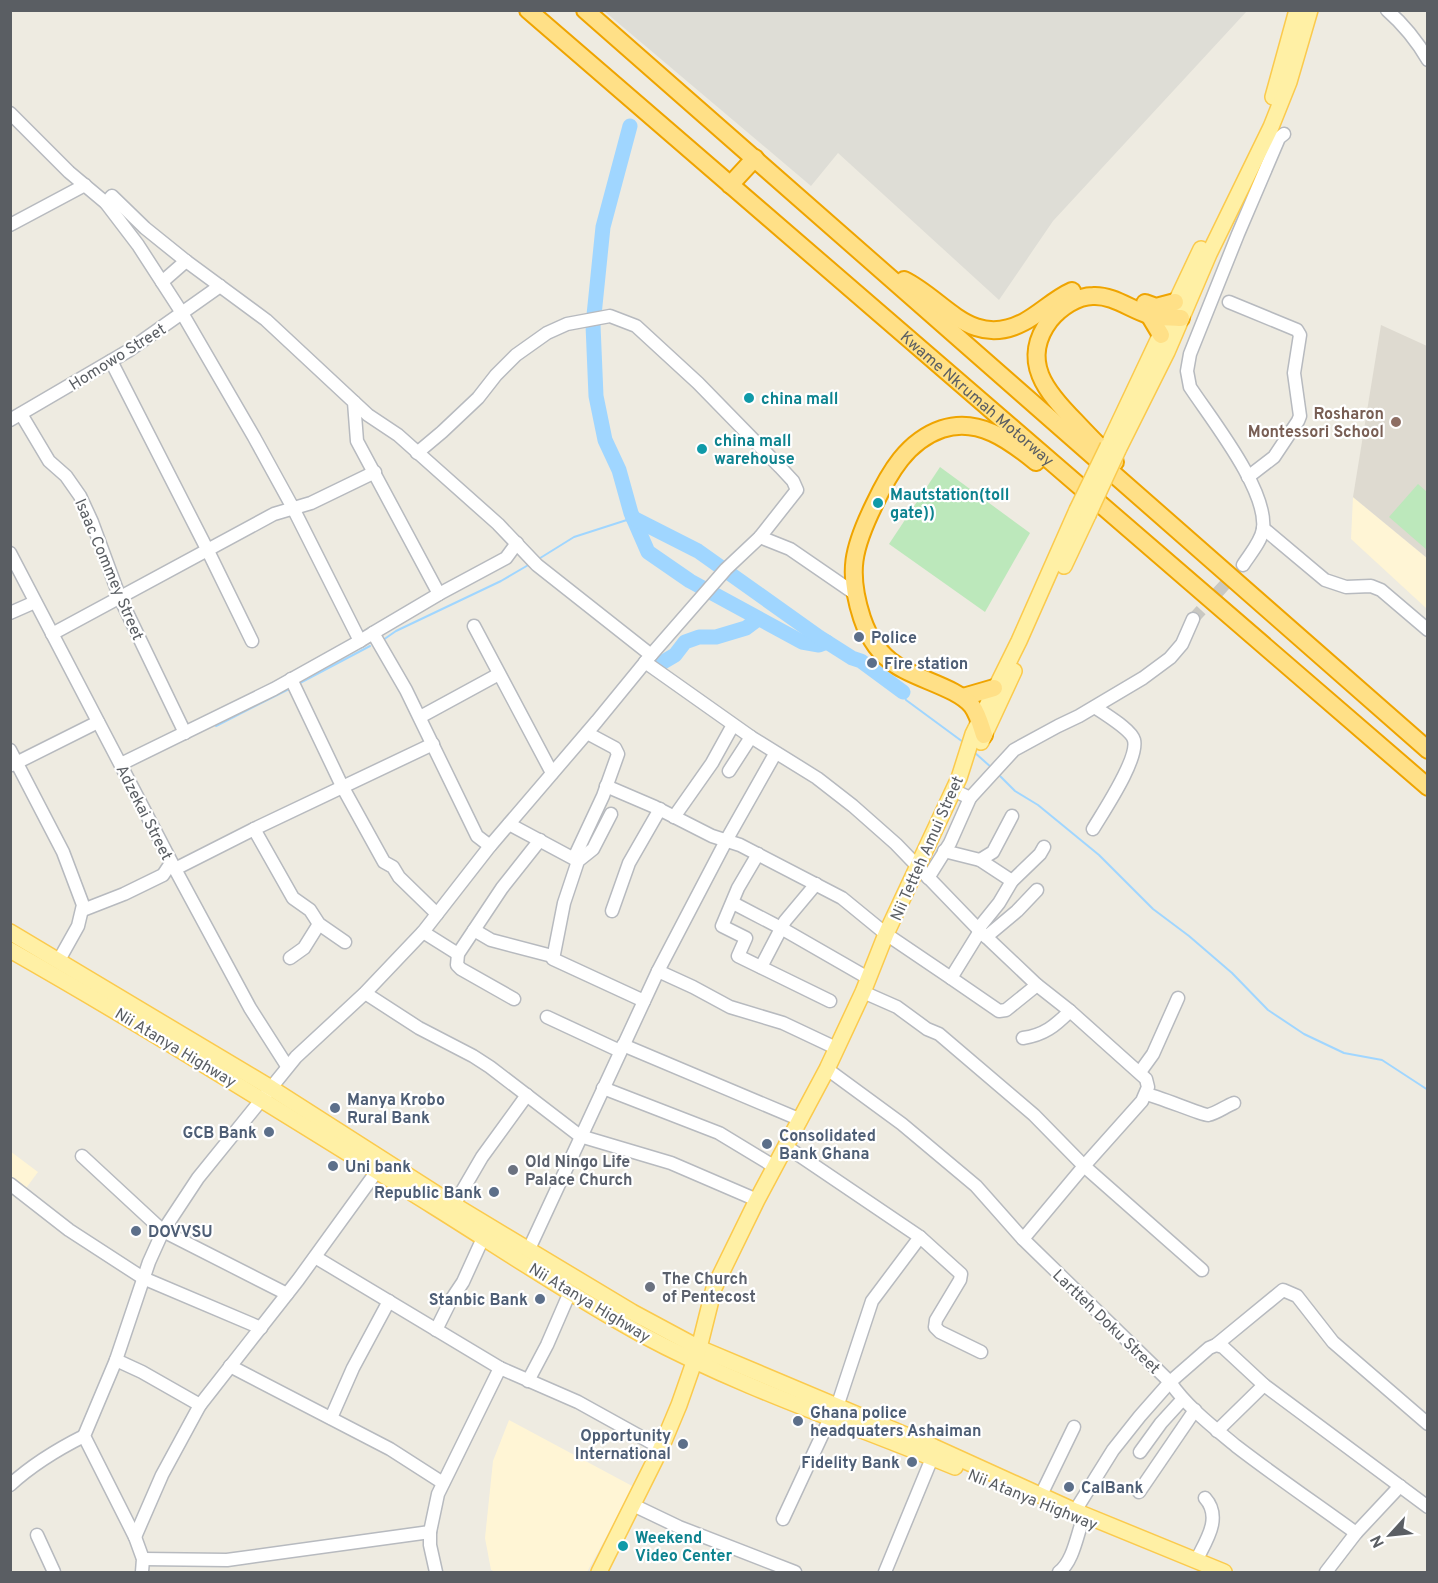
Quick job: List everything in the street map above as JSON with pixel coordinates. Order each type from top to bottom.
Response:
[{"type":"highway","name":"Kwame Nkrumah Motorway","points":[[528,10],[1428,787]]},
{"type":"highway","name":"Kwame Nkrumah Motorway","points":[[585,10],[1428,750]]},
{"type":"highway","points":[[730,185],[755,158]]},
{"type":"highway","points":[[877,268],[910,283],[960,321],[991,330],[1000,330],[1023,322],[1062,295],[1084,287],[1095,286],[1118,291],[1155,307],[1175,312]]},
{"type":"highway","points":[[1175,312],[1149,315],[1108,297],[1092,296],[1077,300],[1054,315],[1041,334],[1037,347],[1038,372],[1062,408],[1188,533],[1209,560]]},
{"type":"highway","points":[[1149,315],[1161,335]]},
{"type":"highway","points":[[981,728],[972,707],[963,697],[894,664],[882,653],[867,632],[854,593],[855,556],[865,522],[894,466],[920,440],[941,429],[958,426],[974,426],[999,435],[1034,460],[1158,561],[1191,581]]},
{"type":"highway","points":[[963,697],[994,688]]},
{"type":"main road","points":[[1113,448],[1167,352],[1175,312],[1279,81],[1297,10]]},
{"type":"main road","points":[[1175,312],[1265,154],[1290,82],[1310,10]]},
{"type":"main road","name":"Nii Tetteh Amui Street","points":[[599,1572],[661,1449],[679,1406],[697,1354],[714,1288],[757,1200],[827,1069],[886,934],[922,873],[968,746],[981,728],[994,688],[1083,512],[1161,335],[1175,312]]},
{"type":"main road","points":[[981,728],[1083,512]]},
{"type":"main road","points":[[10,932],[59,960],[267,1094],[529,1249],[697,1354]]},
{"type":"main road","name":"Nii Atanya Highway","points":[[10,950],[267,1094],[377,1171],[643,1335],[697,1354],[833,1412],[932,1458],[1079,1515],[1211,1572]]},
{"type":"main road","points":[[833,1412],[934,1447],[1041,1495],[1079,1515],[1224,1572]]},
{"type":"street","points":[[1387,10],[1403,26],[1428,60]]},
{"type":"street","points":[[12,116],[106,202],[162,282],[182,313],[292,508],[360,641]]},
{"type":"street","points":[[1243,565],[1259,540],[1263,528],[1259,503],[1248,477],[1190,387],[1186,371],[1190,354],[1265,154],[1284,134]]},
{"type":"street","points":[[10,225],[85,185]]},
{"type":"street","points":[[106,202],[112,196],[145,228],[266,320],[368,415],[398,435],[535,562],[648,659],[733,725],[775,754],[817,778],[853,806],[896,844],[922,873],[1037,985],[1140,1072],[1146,1079],[1148,1087],[1146,1094],[1023,1239]]},
{"type":"street","points":[[162,282],[186,261]]},
{"type":"street","name":"Homowo Street","points":[[16,417],[150,336],[220,286]]},
{"type":"street","points":[[1229,302],[1297,330],[1300,335],[1294,373],[1300,416],[1274,457],[1248,477]]},
{"type":"street","points":[[10,1485],[29,1467],[50,1453],[84,1436],[116,1360],[143,1278],[163,1231],[198,1178],[287,1066],[364,993],[423,932],[490,846],[648,659],[725,570],[760,537],[797,490],[792,481],[698,383],[636,326],[610,316],[567,324],[547,333],[531,344],[516,355],[465,411],[417,453]]},
{"type":"street","points":[[111,361],[252,641]]},
{"type":"street","points":[[354,402],[357,441],[440,594]]},
{"type":"street","name":"Isaac Commey Street","points":[[16,417],[49,461],[66,476],[80,496],[120,598],[185,733]]},
{"type":"street","points":[[52,634],[274,514],[311,503],[375,472]]},
{"type":"street","points":[[1263,528],[1325,580],[1346,587],[1371,586],[1381,590],[1428,630]]},
{"type":"street","points":[[760,537],[790,549],[854,593]]},
{"type":"street","points":[[121,764],[324,663],[506,558],[517,543]]},
{"type":"street","name":"Adzekai Street","points":[[10,554],[173,866],[250,1008],[287,1066]]},
{"type":"street","points":[[10,613],[35,602]]},
{"type":"street","points":[[922,873],[952,838],[970,798],[1014,750],[1095,707],[1143,678],[1170,658],[1182,644],[1193,619]]},
{"type":"street","points":[[474,626],[552,773]]},
{"type":"street","points":[[373,633],[420,717],[477,836],[490,846]]},
{"type":"street","points":[[420,717],[499,674]]},
{"type":"street","points":[[291,679],[342,786],[384,862],[393,867],[399,877],[438,914]]},
{"type":"street","points":[[1093,829],[1115,793],[1134,748],[1134,739],[1129,733],[1095,707]]},
{"type":"street","points":[[14,764],[98,722]]},
{"type":"street","points":[[674,817],[712,763],[733,725]]},
{"type":"street","points":[[552,956],[576,859],[618,754],[615,748],[586,733]]},
{"type":"street","points":[[729,771],[751,737]]},
{"type":"street","points":[[83,910],[124,894],[163,875],[173,866],[433,744]]},
{"type":"street","points":[[10,750],[14,764],[63,852],[73,874],[83,910],[78,926],[59,960]]},
{"type":"street","points":[[529,1249],[658,971],[726,839],[775,754]]},
{"type":"street","points":[[956,784],[970,798]]},
{"type":"street","points":[[606,786],[660,809],[712,836],[726,839],[816,884],[852,905],[886,934],[999,1011],[1005,1010],[1037,985]]},
{"type":"street","points":[[612,911],[629,863],[660,809]]},
{"type":"street","points":[[576,859],[593,849],[611,814]]},
{"type":"street","points":[[980,861],[993,852],[1012,816]]},
{"type":"street","points":[[509,824],[576,859]]},
{"type":"street","points":[[254,829],[293,898],[310,910],[319,924],[345,942]]},
{"type":"street","points":[[514,999],[461,969],[457,965],[458,954],[502,888],[540,840]]},
{"type":"street","points":[[951,978],[1012,881],[1040,854],[1044,847]]},
{"type":"street","points":[[944,850],[980,861],[1012,881]]},
{"type":"street","points":[[758,854],[738,888],[722,926],[746,938],[738,956],[831,1001]]},
{"type":"street","points":[[761,968],[781,928],[816,884]]},
{"type":"street","points":[[982,932],[1005,922],[1037,890]]},
{"type":"street","points":[[733,903],[781,928],[927,1029],[939,1034],[1034,1115],[1084,1166],[1202,1270]]},
{"type":"street","points":[[290,958],[304,948],[319,924]]},
{"type":"street","points":[[474,930],[491,940],[552,956],[555,961],[644,1001]]},
{"type":"street","points":[[423,932],[458,954]]},
{"type":"street","points":[[658,971],[730,1007],[783,1023],[836,1048]]},
{"type":"street","points":[[364,993],[419,1028],[473,1056],[580,1136],[671,1162],[757,1200]]},
{"type":"street","points":[[1140,1072],[1153,1054],[1178,998]]},
{"type":"street","points":[[1023,1038],[1042,1034],[1053,1028],[1070,1011]]},
{"type":"street","points":[[547,1017],[801,1120]]},
{"type":"street","name":"Lartteh Doku Street","points":[[827,1069],[902,1124],[976,1186],[1023,1239],[1170,1382],[1283,1290],[1291,1292],[1302,1300],[1334,1342],[1428,1424]]},
{"type":"street","points":[[603,1088],[719,1133],[775,1167]]},
{"type":"street","points":[[1146,1094],[1177,1103],[1202,1115],[1208,1115],[1234,1103]]},
{"type":"street","points":[[454,1206],[482,1157],[527,1095]]},
{"type":"street","points":[[787,1146],[920,1237],[961,1274],[960,1280],[936,1320],[935,1327],[940,1332],[981,1352]]},
{"type":"street","points":[[82,1156],[163,1231],[287,1294]]},
{"type":"street","points":[[135,1537],[162,1475],[200,1405],[315,1257],[377,1171]]},
{"type":"street","points":[[10,1184],[69,1230],[143,1278],[261,1328]]},
{"type":"street","points":[[783,1519],[833,1412],[872,1300],[920,1237]]},
{"type":"street","points":[[436,1330],[463,1282],[483,1238]]},
{"type":"street","points":[[315,1257],[500,1368],[579,1402],[661,1449]]},
{"type":"street","points":[[528,1381],[547,1345],[570,1292]]},
{"type":"street","points":[[331,1418],[353,1368],[389,1301]]},
{"type":"street","points":[[1216,1346],[1223,1347],[1264,1385],[1428,1507]]},
{"type":"street","points":[[116,1360],[200,1405]]},
{"type":"street","points":[[231,1366],[398,1454],[443,1483]]},
{"type":"street","points":[[436,1572],[430,1545],[430,1532],[438,1494],[500,1368]]},
{"type":"street","points":[[1059,1572],[1069,1560],[1079,1515],[1089,1486],[1113,1450],[1170,1382],[1182,1400],[1218,1431],[1288,1485],[1356,1533]]},
{"type":"street","points":[[1218,1431],[1264,1385]]},
{"type":"street","points":[[1140,1452],[1161,1423],[1182,1400]]},
{"type":"street","points":[[1139,1492],[1195,1410]]},
{"type":"street","points":[[1041,1495],[1074,1427]]},
{"type":"street","points":[[84,1436],[135,1537],[143,1559],[142,1572]]},
{"type":"street","points":[[885,1572],[932,1458]]},
{"type":"street","points":[[1326,1572],[1356,1533],[1400,1486]]},
{"type":"street","points":[[1196,1561],[1212,1531],[1212,1515],[1205,1498]]},
{"type":"street","points":[[633,1505],[679,1527],[795,1572]]},
{"type":"street","points":[[143,1559],[227,1566],[430,1532]]},
{"type":"street","points":[[37,1535],[54,1572]]},
{"type":"shaded area","points":[[604,11],[1247,11],[1053,221],[999,300],[838,153],[811,186]]},
{"type":"shaded area","name":"Rosharon Montessori School","points":[[1381,325],[1427,346],[1427,558],[1353,497]]},
{"type":"shaded area","points":[[1353,497],[1427,558],[1427,609],[1351,539]]},
{"type":"shaded area","points":[[10,1151],[38,1172],[24,1191],[11,1182]]},
{"type":"shaded area","points":[[509,1420],[634,1487],[587,1572],[496,1572],[491,1570],[485,1538],[493,1461]]},
{"type":"green space","points":[[940,467],[1030,533],[985,612],[889,544]]},
{"type":"green space","points":[[1418,484],[1427,492],[1427,550],[1389,517]]},
{"type":"waterway","points":[[630,126],[603,227],[593,325],[596,396],[605,440],[619,470],[631,513],[648,552],[690,581],[802,642],[819,645],[827,642]]},
{"type":"waterway","points":[[537,560],[574,537],[633,518]]},
{"type":"waterway","points":[[633,518],[698,551],[819,637],[852,658],[861,661],[903,692]]},
{"type":"waterway","points":[[383,640],[396,631],[501,581],[530,564]]},
{"type":"waterway","points":[[658,665],[675,655],[685,642],[699,637],[716,637],[746,628],[758,619]]},
{"type":"waterway","points":[[298,684],[370,646]]},
{"type":"waterway","points":[[216,726],[291,688]]},
{"type":"waterway","points":[[903,692],[906,700],[963,742]]},
{"type":"waterway","points":[[974,752],[992,768]]},
{"type":"waterway","points":[[998,774],[1015,791],[1038,805],[1099,855],[1153,909],[1232,973],[1268,1010],[1304,1034],[1344,1053],[1382,1060],[1428,1090]]},
{"type":"tunnel","points":[[1193,619],[1243,565]]},
{"type":"place","name":"china mall","points":[[749,398]]},
{"type":"place","name":"Rosharon Montessori School","points":[[1396,422]]},
{"type":"place","name":"china mall warehouse","points":[[702,449]]},
{"type":"place","name":"Mautstation(toll gate))","points":[[878,503]]},
{"type":"place","name":"Police","points":[[859,637]]},
{"type":"place","name":"Fire station","points":[[872,663]]},
{"type":"place","name":"Manya Krobo Rural Bank","points":[[335,1108]]},
{"type":"place","name":"GCB Bank","points":[[269,1132]]},
{"type":"place","name":"Consolidated Bank Ghana","points":[[767,1144]]},
{"type":"place","name":"Uni bank","points":[[333,1166]]},
{"type":"place","name":"Old Ningo Life Palace Church","points":[[513,1170]]},
{"type":"place","name":"Republic Bank","points":[[494,1192]]},
{"type":"place","name":"DOVVSU","points":[[136,1231]]},
{"type":"place","name":"The Church of Pentecost","points":[[650,1287]]},
{"type":"place","name":"Stanbic Bank","points":[[540,1299]]},
{"type":"place","name":"Ghana police headquaters Ashaiman","points":[[798,1421]]},
{"type":"place","name":"Opportunity International","points":[[683,1444]]},
{"type":"place","name":"Fidelity Bank","points":[[912,1462]]},
{"type":"place","name":"CalBank","points":[[1069,1487]]},
{"type":"place","name":"Weekend Video Center","points":[[623,1546]]}]
